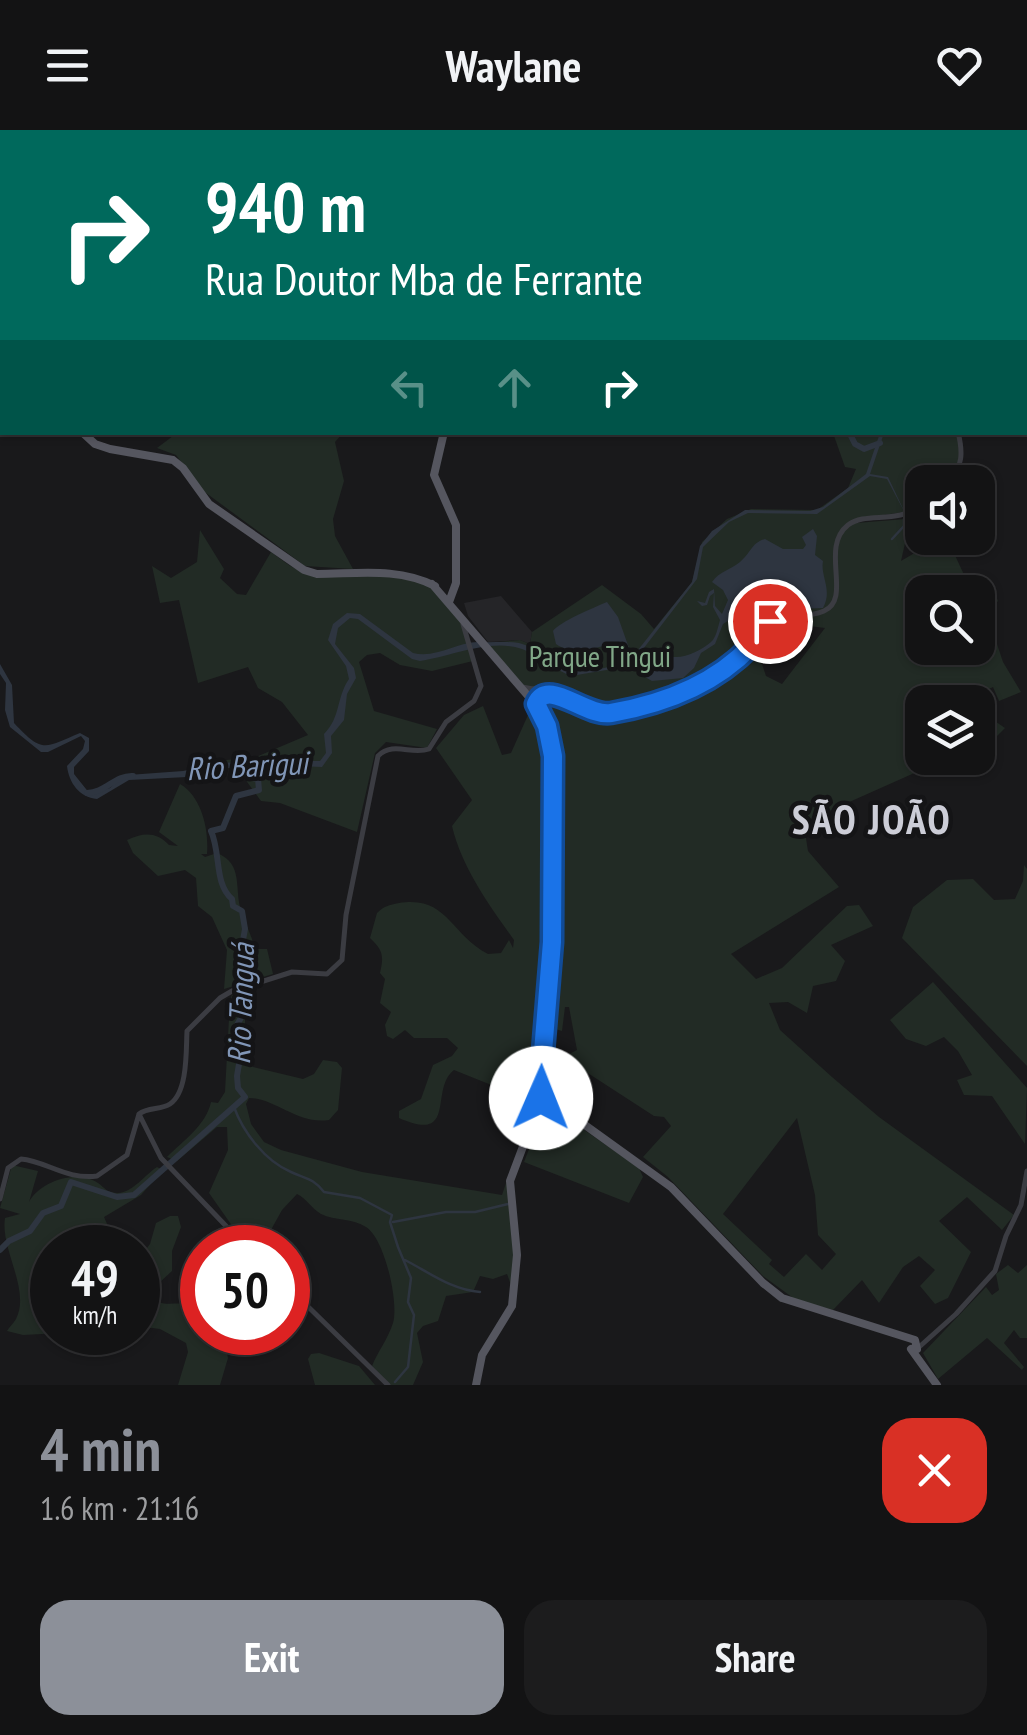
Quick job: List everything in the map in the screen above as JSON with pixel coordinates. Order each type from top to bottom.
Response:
[{"type":"main road","points":[[85,435],[95,444],[110,449],[172,460],[183,468],[209,504],[304,570],[317,574],[395,574],[432,584],[449,599],[472,636]]},
{"type":"main road","points":[[443,435],[434,475],[456,525],[455,587],[449,599]]},
{"type":"main road","points":[[449,599],[472,636],[490,650],[534,703],[553,754],[552,934],[543,1099],[510,1181],[517,1254],[512,1306],[482,1355],[476,1385]]},
{"type":"main road","points":[[543,1099],[670,1187],[782,1298],[900,1337],[914,1346],[934,1381]]},
{"type":"street","points":[[959,435],[960,465]]},
{"type":"street","points":[[534,703],[543,694],[556,693],[580,707],[611,713],[690,691],[742,654],[770,621],[830,608],[838,593],[833,568],[835,553],[841,533],[850,524],[905,515]]},
{"type":"street","points":[[0,1198],[8,1168],[21,1159],[54,1171],[97,1176],[127,1155],[139,1114],[174,1101],[188,1058],[188,1032],[226,994],[292,972],[327,974],[342,960],[349,898],[375,763],[382,751],[390,748],[417,752],[429,749],[446,722],[474,701],[481,686],[472,636]]},
{"type":"street","points":[[521,686],[552,686],[580,707]]},
{"type":"street","points":[[139,1114],[161,1158],[225,1225]]},
{"type":"street","points":[[914,1346],[928,1340],[995,1271],[1006,1236],[1022,1205],[1027,1171]]},
{"type":"street","points":[[310,1309],[388,1385]]},
{"type":"shaded area","points":[[501,596],[532,632],[530,644],[520,640],[488,642],[468,616],[464,603]]},
{"type":"green space","points":[[174,435],[341,435],[335,442],[344,481],[333,519],[335,536],[353,569],[305,566],[202,490],[176,455],[157,448]]},
{"type":"green space","name":"Parque Tingui","points":[[834,435],[957,435],[958,465],[905,465],[905,512],[861,518],[856,523],[905,519],[901,561],[911,555],[955,555],[964,575],[905,575],[905,665],[995,665],[995,638],[1003,662],[1021,692],[999,701],[995,685],[905,685],[905,775],[910,775],[800,824],[808,851],[839,887],[731,954],[756,979],[782,968],[847,906],[859,905],[873,926],[831,945],[845,961],[836,981],[813,986],[807,1013],[788,1002],[769,1003],[780,1030],[879,1117],[1014,1215],[1002,1230],[967,1197],[939,1221],[971,1252],[948,1298],[935,1304],[920,1286],[935,1270],[919,1256],[903,1267],[879,1303],[862,1280],[833,1310],[796,1300],[763,1276],[668,1177],[643,1157],[671,1126],[664,1117],[654,1116],[563,1057],[577,1050],[569,1007],[565,1007],[562,1031],[548,1027],[560,780],[556,747],[546,716],[552,706],[583,715],[550,695],[535,704],[486,643],[520,640],[530,644],[532,632],[602,585],[641,614],[654,629],[692,582],[702,542],[727,519],[751,509],[817,510],[848,488],[856,469],[845,467]],"holes":[[[809,617],[809,626],[825,628],[782,684],[766,676],[757,649],[741,659],[770,624]],[[797,1118],[815,1195],[818,1235],[836,1254],[822,1270],[806,1254],[784,1277],[769,1264],[772,1260],[723,1214]]]},
{"type":"green space","points":[[200,530],[224,569],[220,578],[237,594],[246,595],[271,552],[304,572],[409,579],[444,598],[459,617],[473,661],[432,671],[400,665],[380,653],[367,655],[359,662],[374,711],[437,729],[427,748],[386,742],[375,753],[357,832],[280,803],[261,801],[237,768],[209,769],[207,762],[256,757],[308,735],[282,702],[258,688],[248,667],[198,683],[179,600],[160,603],[152,566],[171,578],[197,562]]},
{"type":"green space","points":[[483,706],[502,755],[511,753],[528,715],[537,730],[545,763],[546,962],[537,1102],[530,1118],[521,1097],[454,1070],[443,1089],[436,1119],[429,1124],[417,1124],[399,1118],[399,1111],[421,1099],[433,1065],[452,1056],[458,1048],[447,1038],[414,1038],[405,1030],[393,1039],[387,1036],[385,1025],[391,1012],[380,1003],[385,979],[380,973],[381,954],[370,938],[377,913],[384,907],[415,902],[438,910],[488,954],[501,953],[509,940],[513,948],[514,940],[469,871],[452,826],[472,800],[436,748],[464,715]]},
{"type":"green space","points":[[995,721],[1005,728],[995,738]]},
{"type":"green space","points":[[180,784],[194,797],[202,815],[207,854],[201,854],[205,857],[217,853],[235,870],[241,910],[255,949],[267,949],[273,974],[224,989],[227,950],[212,917],[198,906],[196,878],[185,870],[158,876],[133,853],[127,840],[145,835],[178,846],[159,832]]},
{"type":"green space","points":[[1024,865],[1027,1066],[902,938],[913,907],[947,880],[973,879],[994,900],[1015,899],[1023,881]]},
{"type":"green space","points":[[933,982],[1027,1088],[1025,1144],[992,1096],[964,1095],[957,1080],[972,1075],[944,1037],[926,1046],[906,1039],[890,1020]]},
{"type":"green space","points":[[245,990],[245,1055],[253,1067],[303,1079],[314,1074],[323,1060],[337,1062],[342,1068],[338,1110],[329,1120],[307,1119],[249,1098],[246,1104],[251,1124],[264,1142],[362,1172],[502,1195],[507,1180],[514,1257],[511,1285],[507,1274],[493,1279],[480,1276],[473,1292],[446,1296],[438,1321],[423,1326],[417,1333],[423,1362],[413,1385],[390,1385],[372,1366],[393,1323],[394,1301],[384,1257],[366,1227],[321,1214],[297,1194],[274,1225],[232,1225],[209,1193],[228,1150],[227,1127],[217,1127],[177,1161],[167,1157],[199,1125],[211,1102],[218,1103],[225,1092],[232,995]]},
{"type":"green space","points":[[545,1108],[554,1109],[639,1168],[643,1177],[629,1203],[524,1162]]},
{"type":"green space","points":[[12,1165],[38,1171],[29,1202],[41,1188],[60,1179],[89,1179],[118,1193],[134,1186],[157,1167],[163,1170],[141,1195],[104,1217],[107,1225],[30,1225],[30,1335],[7,1331],[20,1308],[20,1295],[5,1218],[20,1214],[0,1208]]},
{"type":"green space","points":[[178,1216],[180,1225],[172,1251],[172,1271],[160,1282],[160,1225],[156,1223]]},
{"type":"green space","points":[[1008,1265],[1018,1273],[1027,1265],[1027,1338],[1020,1338],[1014,1330],[1004,1343],[1024,1367],[1022,1370],[987,1338],[938,1379],[923,1353],[986,1287],[992,1295],[999,1290],[996,1274]]},
{"type":"green space","points":[[160,1302],[180,1304],[180,1340],[160,1329]]},
{"type":"green space","points":[[319,1353],[359,1366],[375,1385],[315,1385],[308,1359]]},
{"type":"green space","points":[[187,1355],[227,1355],[220,1385],[178,1385]]},
{"type":"water","points":[[879,435],[883,435],[870,474],[888,477],[905,513],[887,479],[870,476],[817,514],[748,513],[729,522],[703,547],[697,579],[630,666],[571,676],[510,646],[470,649],[420,661],[358,619],[350,618],[338,628],[335,644],[354,668],[356,678],[347,694],[344,720],[331,736],[332,753],[322,767],[299,766],[262,775],[246,768],[220,768],[187,777],[129,780],[97,799],[91,798],[73,783],[67,766],[83,749],[85,741],[81,736],[41,752],[10,727],[5,710],[6,683],[0,674],[0,664],[12,685],[14,723],[31,740],[51,745],[80,733],[89,738],[89,751],[74,767],[74,774],[90,794],[110,788],[128,775],[183,771],[221,763],[241,762],[261,769],[293,761],[320,761],[326,753],[324,734],[349,679],[346,666],[328,640],[333,624],[347,613],[360,614],[413,653],[430,654],[472,642],[514,642],[566,670],[603,668],[637,652],[633,648],[638,650],[692,582],[700,546],[712,531],[745,510],[810,511],[823,507],[866,474]]},
{"type":"water","points":[[813,529],[817,536],[815,555],[823,561],[827,589],[823,608],[796,609],[788,595],[755,619],[731,619],[723,624],[715,644],[701,653],[694,668],[683,678],[652,681],[638,673],[647,657],[684,656],[713,640],[720,620],[713,607],[714,593],[707,605],[697,601],[705,603],[714,589],[715,606],[722,614],[728,600],[712,582],[718,575],[740,562],[765,539],[783,549],[803,549],[806,545],[802,537]]},
{"type":"water","points":[[607,602],[618,617],[629,648],[623,642],[581,650],[556,644],[553,631],[557,627]]},
{"type":"waterway","points":[[850,435],[855,444],[864,449],[880,443]]},
{"type":"waterway","points":[[892,539],[904,526],[904,519]]},
{"type":"waterway","name":"Rio Tanguá","points":[[0,1250],[30,1231],[43,1213],[61,1206],[71,1182],[117,1197],[134,1195],[245,1097],[238,1088],[237,1076],[241,1052],[237,1025],[243,1014],[241,997],[246,966],[245,929],[242,911],[233,906],[220,877],[211,831],[223,828],[236,796],[259,790],[258,779],[242,776],[242,766]]},
{"type":"waterway","name":"Rio Barigui","points":[[87,793],[133,776]]},
{"type":"waterway","points":[[234,1107],[256,1145],[272,1161],[313,1181],[324,1192],[360,1198],[392,1215],[390,1222],[411,1278],[408,1302],[414,1315],[408,1367],[395,1382]]},
{"type":"waterway","points":[[393,1222],[508,1204]]},
{"type":"waterway","points":[[405,1260],[451,1284],[480,1292]]},
{"type":"district","name":"SÃO JOÃO","points":[[872,820]]},
{"type":"route","points":[[541,1098],[545,1096],[542,1068],[551,966],[554,852],[552,743],[537,700],[543,694],[556,693],[587,710],[611,713],[682,696],[742,654],[770,621]]}]
